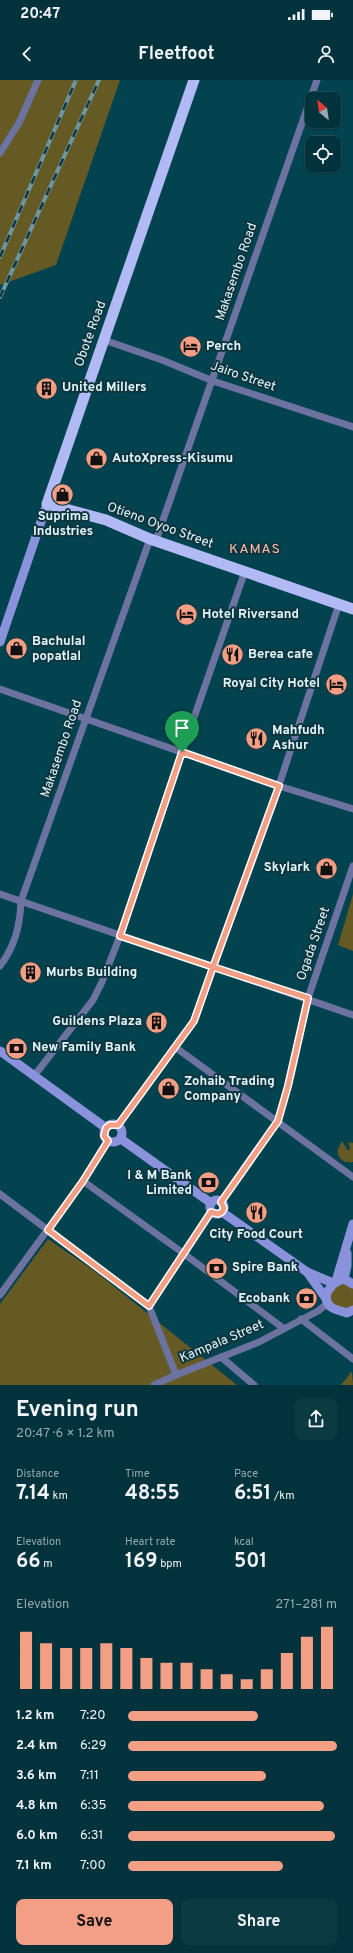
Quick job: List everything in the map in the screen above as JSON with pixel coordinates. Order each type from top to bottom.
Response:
[{"type":"highway","name":"Obote Road","points":[[47,504],[194,80]]},
{"type":"highway","name":"Otieno Oyoo Street","points":[[47,504],[106,520],[153,540],[353,609]]},
{"type":"main road","name":"Obote Road","points":[[0,642],[47,504]]},
{"type":"main road","points":[[0,1051],[106,1128]]},
{"type":"main road","points":[[110,1125],[118,1125],[123,1133],[121,1139],[114,1143],[108,1141],[104,1136],[106,1128],[110,1125]]},
{"type":"main road","points":[[121,1139],[218,1214],[222,1212],[307,1272],[353,1284]]},
{"type":"main road","points":[[211,1208],[216,1200],[221,1202],[224,1208],[222,1212]]},
{"type":"main road","points":[[329,1304],[328,1290],[338,1281],[347,1266],[346,1245],[353,1224]]},
{"type":"main road","points":[[307,1272],[329,1304],[347,1313],[353,1311]]},
{"type":"street","points":[[0,153],[19,124],[38,80]]},
{"type":"street","name":"Makasembo Road","points":[[0,966],[14,945],[20,921],[21,901],[85,719],[213,381],[317,80]]},
{"type":"street","name":"Jairo Street","points":[[104,340],[162,360],[213,381],[353,427]]},
{"type":"street","points":[[34,1076],[93,1000],[102,982],[120,936],[245,571]]},
{"type":"street","points":[[118,1125],[194,1021],[279,786],[338,604]]},
{"type":"street","points":[[0,689],[279,786],[353,809]]},
{"type":"street","name":"Ogada Street","points":[[221,1202],[278,1121],[288,1086],[308,998],[353,866]]},
{"type":"street","points":[[0,894],[120,936],[308,998],[353,1015]]},
{"type":"street","points":[[175,1047],[353,1177]]},
{"type":"street","points":[[0,1295],[83,1181],[108,1141]]},
{"type":"street","points":[[83,1181],[183,1252],[283,1328]]},
{"type":"street","points":[[0,1194],[149,1306],[211,1208]]},
{"type":"street","name":"Kampala Street","points":[[149,1306],[176,1375],[259,1342],[329,1304]]},
{"type":"street","points":[[301,1319],[353,1359]]},
{"type":"street","points":[[221,1357],[254,1385]]},
{"type":"street","points":[[154,1385],[176,1375]]},
{"type":"shaded area","points":[[0,80],[120,80],[56,265],[0,285]]},
{"type":"shaded area","points":[[353,894],[353,951],[338,945]]},
{"type":"shaded area","points":[[342,1141],[348,1151],[350,1148],[348,1142],[353,1143],[353,1162],[345,1162],[338,1155],[338,1150]]},
{"type":"shaded area","points":[[48,1239],[96,1272],[237,1385],[0,1385],[0,1304]]},
{"type":"shaded area","points":[[341,1281],[353,1286],[353,1307],[349,1310],[334,1308],[329,1295]]},
{"type":"shaded area","points":[[352,1371],[353,1385],[341,1385]]},
{"type":"railway","points":[[0,257],[76,80]]},
{"type":"railway","points":[[0,297],[99,80]]},
{"type":"place","name":"Perch","points":[[191,347]]},
{"type":"place","name":"United Millers","points":[[47,388]]},
{"type":"place","name":"AutoXpress-Kisumu","points":[[96,459]]},
{"type":"place","name":"Suprima Industries","points":[[63,495]]},
{"type":"place","name":"Hotel Riversand","points":[[186,615]]},
{"type":"place","name":"Bachulal popatlal","points":[[16,649]]},
{"type":"place","name":"Berea cafe","points":[[233,655]]},
{"type":"place","name":"Royal City Hotel","points":[[336,684]]},
{"type":"place","name":"Mahfudh Ashur","points":[[257,738]]},
{"type":"place","name":"Skylark","points":[[326,868]]},
{"type":"place","name":"Murbs Building","points":[[30,973]]},
{"type":"place","name":"Guildens Plaza","points":[[157,1022]]},
{"type":"place","name":"New Family Bank","points":[[16,1048]]},
{"type":"place","name":"Zohaib Trading Company","points":[[169,1089]]},
{"type":"place","name":"I & M Bank Limited","points":[[208,1183]]},
{"type":"place","name":"City Food Court","points":[[256,1213]]},
{"type":"place","name":"Spire Bank","points":[[216,1268]]},
{"type":"place","name":"Ecobank","points":[[306,1299]]},
{"type":"district","name":"KAMAS","points":[[255,549]]},
{"type":"route","points":[[182,752],[120,936],[213,967],[194,1021],[118,1125],[113,1124],[106,1128],[104,1136],[108,1141],[83,1181],[48,1230],[149,1306],[183,1252],[211,1212],[213,1214],[220,1214],[222,1212],[224,1208],[223,1203],[221,1202],[278,1121],[288,1086],[308,998],[213,967],[279,786],[182,752]]}]
